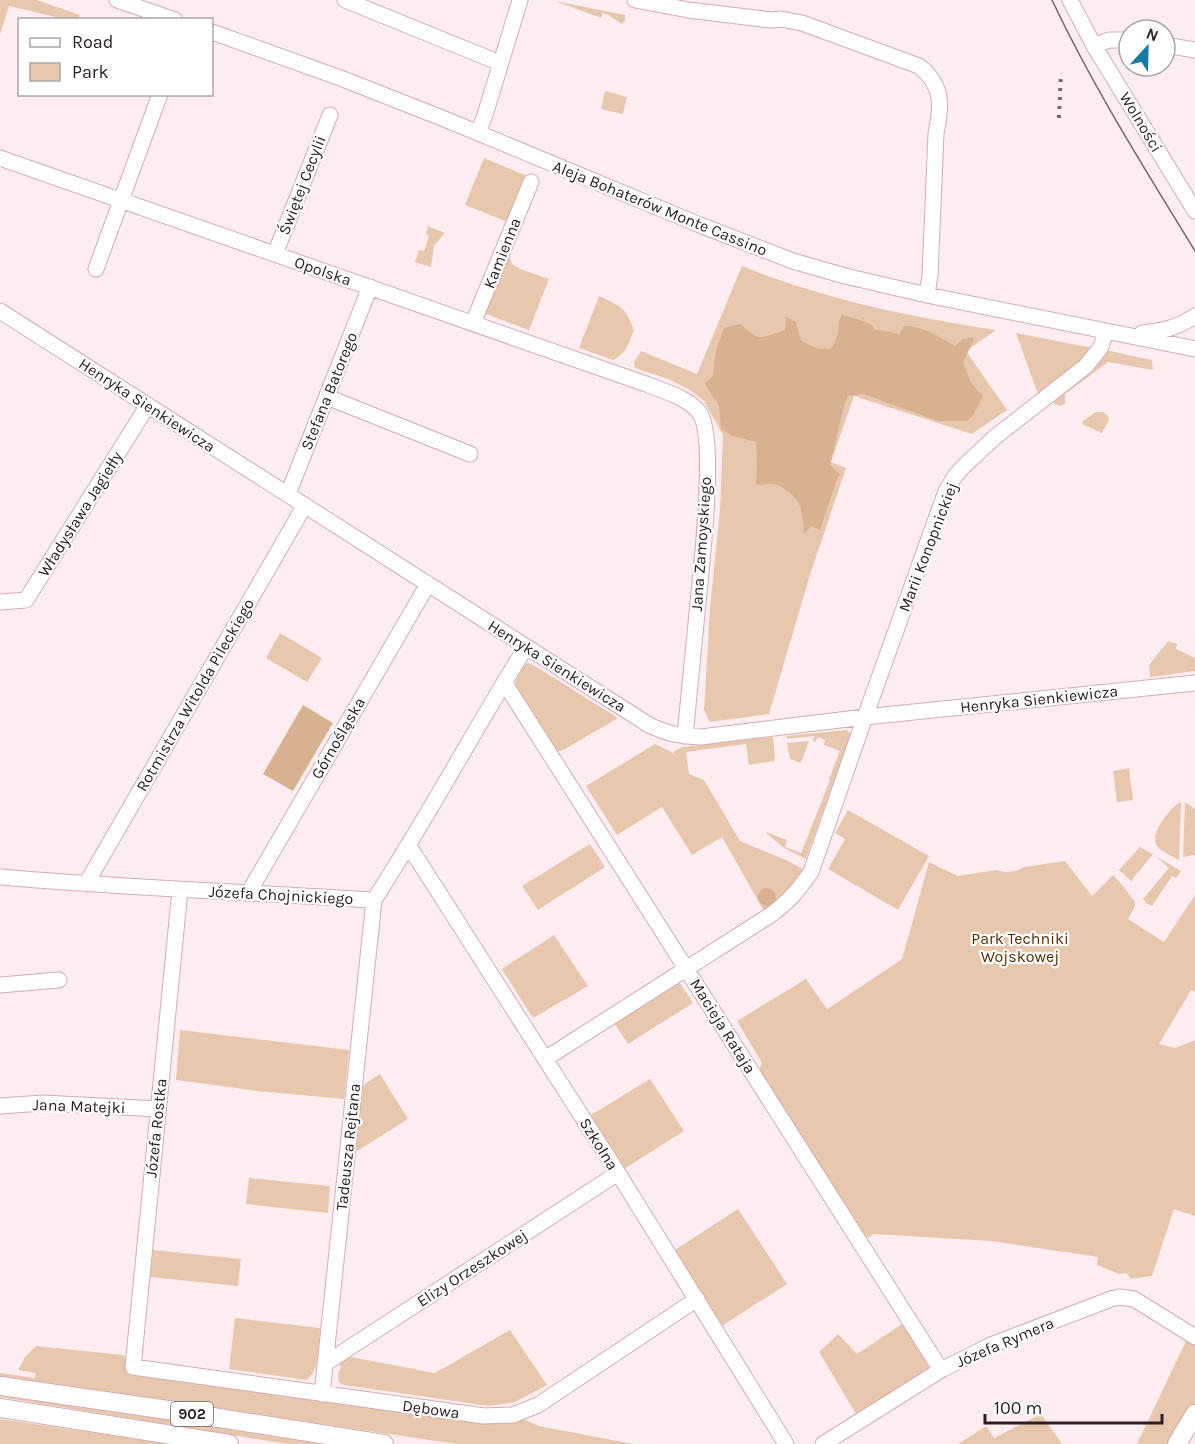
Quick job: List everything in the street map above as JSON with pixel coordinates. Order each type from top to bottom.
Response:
[{"type":"main road","name":"902","points":[[0,1386],[384,1444]]},
{"type":"main road","name":"902","points":[[0,1408],[229,1444]]},
{"type":"main road","points":[[1177,1444],[1195,1414]]},
{"type":"street","points":[[117,0],[169,18]]},
{"type":"street","points":[[345,0],[500,63]]},
{"type":"street","points":[[478,133],[520,0]]},
{"type":"street","points":[[635,0],[687,10],[802,23],[919,66],[929,74],[939,95],[939,117],[936,133],[930,275],[927,295]]},
{"type":"street","name":"Wolności","points":[[1070,0],[1095,46],[1195,211]]},
{"type":"street","name":"Aleja Bohaterów Monte Cassino","points":[[213,32],[343,79],[771,253],[845,276],[927,295],[1195,349]]},
{"type":"street","points":[[1095,46],[1109,40],[1117,40]]},
{"type":"street","points":[[1177,47],[1195,50]]},
{"type":"street","points":[[96,270],[159,96]]},
{"type":"street","name":"Świętej Cecylii","points":[[275,254],[330,115]]},
{"type":"street","name":"Opolska","points":[[0,158],[646,384]]},
{"type":"street","name":"Kamienna","points":[[473,323],[531,183]]},
{"type":"street","name":"Stefana Batorego","points":[[288,494],[370,287]]},
{"type":"street","name":"Henryka Sienkiewicza","points":[[0,311],[649,725],[666,733],[701,737],[864,717],[1195,683]]},
{"type":"street","name":"Aleja Bohaterów Monte Cassino","points":[[1124,334],[1159,332],[1173,328],[1195,316]]},
{"type":"street","name":"Marii Konopnickiej","points":[[545,1059],[772,914],[798,892],[810,872],[864,717],[950,484],[965,465],[995,436],[1086,366],[1101,347],[1106,331]]},
{"type":"street","name":"Jana Zamoyskiego","points":[[646,384],[670,393],[687,403],[699,413],[704,425],[707,453],[706,508],[685,736]]},
{"type":"street","points":[[327,397],[470,454]]},
{"type":"street","name":"Władysława Jagiełły","points":[[0,602],[26,600],[148,405]]},
{"type":"street","name":"Rotmistrza Witolda Pileckiego","points":[[86,884],[305,505]]},
{"type":"street","name":"Górnośląska","points":[[249,892],[428,584]]},
{"type":"street","name":"Józefa Chojnickiego","points":[[0,877],[180,890],[374,900],[409,846],[526,647]]},
{"type":"street","name":"Macieja Rataja","points":[[504,682],[941,1370]]},
{"type":"street","name":"Szkolna","points":[[409,846],[618,1173],[786,1444]]},
{"type":"street","name":"Józefa Rostka","points":[[133,1367],[180,890]]},
{"type":"street","name":"Tadeusza Rejtana","points":[[322,1394],[374,900]]},
{"type":"street","points":[[0,984],[59,980]]},
{"type":"street","name":"Jana Matejki","points":[[0,1106],[43,1103],[158,1109]]},
{"type":"street","name":"Elizy Orzeszkowej","points":[[326,1363],[618,1173]]},
{"type":"street","name":"Józefa Rymera","points":[[823,1444],[941,1370],[991,1345],[1111,1299],[1119,1297],[1134,1299],[1195,1337]]},
{"type":"street","name":"Dębowa","points":[[133,1367],[484,1416],[513,1415],[538,1406],[697,1299]]},
{"type":"green space","points":[[0,0],[37,0],[80,15],[78,18],[60,18],[9,6],[0,34]]},
{"type":"green space","points":[[555,1],[625,15],[625,21],[622,24],[603,13],[601,18]]},
{"type":"green space","points":[[605,91],[627,97],[623,114],[601,109]]},
{"type":"green space","points":[[484,158],[527,176],[508,222],[465,205]]},
{"type":"green space","points":[[428,226],[445,233],[434,246],[431,267],[415,262],[419,250],[424,251],[429,236],[426,234]]},
{"type":"green space","points":[[509,255],[512,264],[520,269],[549,279],[529,330],[483,313]]},
{"type":"green space","points":[[742,266],[804,288],[867,306],[996,330],[966,351],[1007,410],[972,434],[854,396],[831,462],[846,468],[810,575],[769,714],[710,722],[704,710],[710,608],[720,510],[723,435],[704,401],[690,390],[668,379],[635,368],[634,362],[641,351],[697,374]]},
{"type":"green space","points":[[599,296],[621,308],[628,316],[634,330],[624,351],[613,360],[579,348]]},
{"type":"green space","points":[[1016,333],[1093,348],[1083,360],[1039,397]]},
{"type":"green space","points":[[1105,350],[1152,360],[1153,370],[1108,362],[1065,394],[1065,404],[1060,406],[1053,403],[1052,400]]},
{"type":"green space","points":[[1096,412],[1103,412],[1108,416],[1109,420],[1102,433],[1082,424]]},
{"type":"green space","points":[[280,633],[322,658],[307,682],[266,658]]},
{"type":"green space","points":[[1168,641],[1177,644],[1176,649],[1195,658],[1195,671],[1150,677],[1149,665]]},
{"type":"green space","points":[[529,663],[618,718],[555,753],[515,685],[524,665]]},
{"type":"green space","points":[[847,730],[851,734],[806,859],[784,848],[766,832],[787,840],[785,847],[801,853],[840,751],[824,745],[825,740],[818,737],[815,742],[813,741],[814,736],[787,739],[786,736]]},
{"type":"green space","points":[[773,737],[774,761],[749,765],[746,744],[686,752],[689,774],[704,780],[740,841],[803,869],[783,898],[764,911],[722,837],[692,855],[662,807],[617,835],[586,786],[655,744],[672,752],[676,758],[673,752],[682,747]]},
{"type":"green space","points":[[809,741],[801,763],[790,759],[787,743]]},
{"type":"green space","points":[[1129,768],[1133,800],[1117,802],[1113,771]]},
{"type":"green space","points":[[1181,802],[1179,860],[1160,849],[1155,839],[1163,820],[1172,808]]},
{"type":"green space","points":[[1185,802],[1195,809],[1195,855],[1183,857]]},
{"type":"green space","points":[[848,810],[929,856],[898,910],[828,869],[845,839],[835,833]]},
{"type":"green space","points":[[590,844],[605,867],[538,910],[522,886]]},
{"type":"green space","points":[[1140,847],[1153,854],[1131,881],[1119,870]]},
{"type":"green space","points":[[1157,857],[1181,871],[1176,878],[1172,876],[1152,906],[1143,899],[1169,868]]},
{"type":"green space","name":"Park Techniki Wojskowej","points":[[1065,861],[1092,896],[1113,875],[1135,902],[1128,919],[1164,942],[1195,895],[1195,992],[1191,990],[1159,1044],[1175,1048],[1195,1040],[1195,1216],[1174,1209],[1152,1276],[1131,1279],[1126,1273],[1119,1274],[1097,1265],[1098,1257],[991,1241],[873,1234],[866,1237],[760,1074],[762,1063],[737,1021],[806,979],[827,1009],[902,959],[929,862],[958,876],[996,870],[1016,871],[1024,867]]},
{"type":"green space","points":[[554,935],[588,986],[533,1018],[502,969]]},
{"type":"green space","points":[[678,980],[693,1003],[628,1044],[613,1021]]},
{"type":"green space","points":[[180,1030],[349,1050],[344,1099],[257,1091],[176,1080]]},
{"type":"green space","points":[[380,1074],[408,1119],[357,1151],[355,1147],[362,1086]]},
{"type":"green space","points":[[650,1079],[684,1131],[624,1169],[591,1115]]},
{"type":"green space","points":[[249,1178],[330,1186],[328,1213],[246,1204]]},
{"type":"green space","points":[[738,1209],[787,1284],[722,1326],[675,1250]]},
{"type":"green space","points":[[153,1250],[241,1259],[238,1286],[150,1277]]},
{"type":"green space","points":[[235,1318],[320,1328],[318,1357],[311,1376],[306,1380],[229,1369]]},
{"type":"green space","points":[[902,1324],[930,1369],[856,1414],[819,1352],[838,1334],[857,1354]]},
{"type":"green space","points":[[510,1330],[547,1385],[515,1402],[489,1406],[344,1385],[339,1382],[338,1374],[341,1368],[339,1363],[346,1356],[435,1373]]},
{"type":"green space","points":[[1186,1341],[1195,1346],[1195,1404],[1171,1444],[1137,1444]]},
{"type":"green space","points":[[36,1346],[123,1355],[126,1358],[126,1370],[490,1422],[521,1418],[539,1426],[633,1444],[456,1444],[0,1376],[0,1373],[35,1378],[35,1373],[18,1370],[25,1357]]},
{"type":"green space","points":[[0,1394],[324,1444],[287,1444],[0,1397]]},
{"type":"green space","points":[[1041,1414],[1062,1444],[958,1444],[986,1426],[994,1438]]},
{"type":"green space","points":[[0,1419],[170,1444],[0,1444]]},
{"type":"shaded area","points":[[842,314],[871,324],[874,329],[899,334],[904,326],[918,327],[955,346],[963,339],[973,337],[974,340],[963,362],[971,383],[983,396],[974,414],[967,421],[938,421],[863,394],[848,396],[830,465],[840,474],[820,530],[811,526],[804,534],[801,510],[797,500],[778,485],[756,484],[756,442],[733,436],[721,429],[719,406],[705,384],[713,375],[716,351],[724,328],[740,324],[758,337],[766,336],[785,330],[786,317],[796,322],[801,341],[816,348],[831,349],[838,335]]},
{"type":"shaded area","points":[[303,705],[333,723],[293,791],[263,774]]},
{"type":"shaded area","points":[[767,888],[773,891],[776,897],[773,903],[767,906],[761,903],[758,897],[761,891]]},
{"type":"tram line","points":[[1052,0],[1102,96],[1195,251]]},
{"type":"railway","points":[[1059,118],[1061,73]]}]
